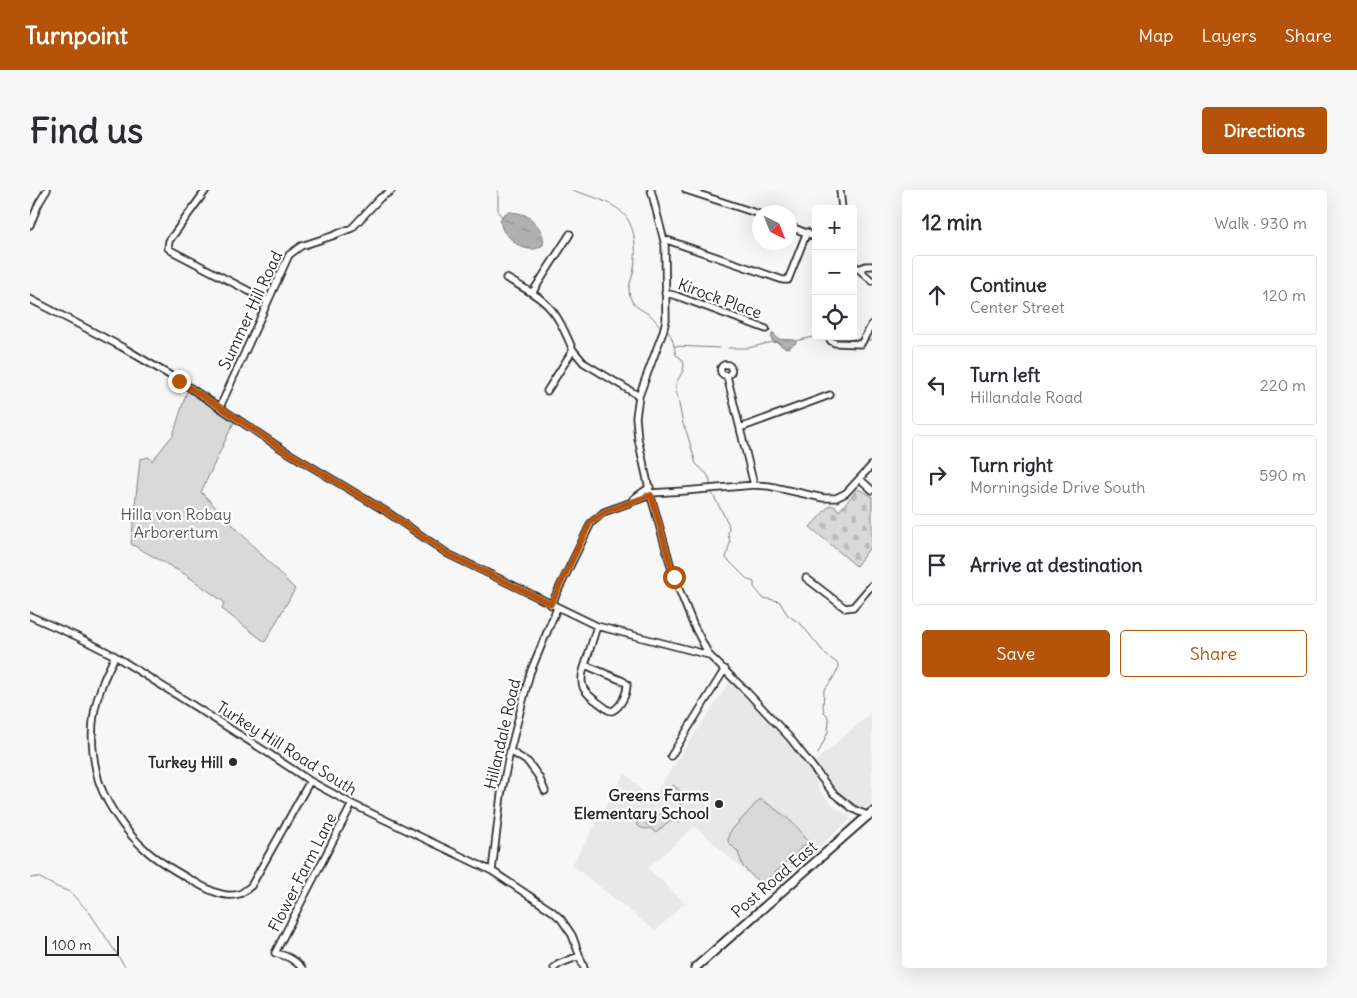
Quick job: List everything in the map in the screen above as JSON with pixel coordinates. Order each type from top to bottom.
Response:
[{"type":"main road","name":"Post Road East","points":[[695,968],[871,814]]},
{"type":"street","points":[[30,225],[39,203],[47,190]]},
{"type":"street","points":[[206,190],[169,242],[168,248],[268,301]]},
{"type":"street","name":"Summer Hill Road","points":[[220,407],[289,255],[301,246],[352,228],[380,198],[391,190]]},
{"type":"street","points":[[651,190],[666,252],[664,329],[639,396],[636,417],[638,439],[650,492],[674,577],[693,624],[709,654],[790,738],[833,793],[852,808],[871,814]]},
{"type":"street","points":[[686,190],[752,211]]},
{"type":"street","points":[[708,190],[708,197]]},
{"type":"street","points":[[840,190],[842,205]]},
{"type":"street","points":[[797,228],[812,235]]},
{"type":"street","points":[[664,239],[783,280],[788,280],[807,232]]},
{"type":"street","points":[[532,293],[570,234]]},
{"type":"street","points":[[872,266],[859,269],[872,281]]},
{"type":"street","points":[[506,278],[548,305],[558,319],[574,350],[584,363],[639,396]]},
{"type":"street","name":"Kirock Place","points":[[665,293],[766,329]]},
{"type":"street","points":[[30,299],[122,347],[183,383],[282,449],[387,512],[448,554],[597,626],[709,654]]},
{"type":"street","points":[[830,340],[835,343],[861,344],[872,324]]},
{"type":"street","points":[[547,391],[574,350]]},
{"type":"street","points":[[727,376],[754,485]]},
{"type":"street","points":[[740,428],[830,395]]},
{"type":"street","name":"Hillandale Road","points":[[492,871],[501,795],[530,673],[554,606],[590,523],[604,512],[650,492],[754,485],[769,486],[831,498],[841,497],[872,465]]},
{"type":"street","points":[[860,479],[872,490]]},
{"type":"street","points":[[806,578],[845,608],[852,607],[872,585]]},
{"type":"street","name":"Turkey Hill Road South","points":[[30,616],[78,637],[114,656],[310,781],[352,804],[492,871],[561,918],[572,935],[584,968]]},
{"type":"street","points":[[585,665],[626,684],[625,695],[616,709],[608,710],[584,690],[581,680],[581,675],[597,626]]},
{"type":"street","points":[[114,656],[101,687],[94,714],[92,730],[96,771],[99,783],[114,812],[129,833],[147,851],[165,864],[197,884],[220,895],[238,894],[251,886],[310,781]]},
{"type":"street","points":[[671,756],[725,669]]},
{"type":"street","points":[[510,751],[528,762],[539,777],[545,791]]},
{"type":"street","name":"Flower Farm Lane","points":[[302,968],[295,960],[275,953],[352,804]]},
{"type":"street","points":[[554,968],[579,956]]},
{"type":"shaded area","name":"Greens Farms Elementary School","points":[[730,681],[799,757],[815,778],[820,792],[836,808],[851,819],[768,892],[695,826],[648,868],[685,903],[655,931],[572,865],[625,773],[651,800]]},
{"type":"shaded area","points":[[872,712],[872,803],[868,807],[861,809],[840,796],[812,764]]},
{"type":"green space","name":"Hilla von Robay Arborertum","points":[[187,391],[234,422],[201,492],[295,589],[265,642],[222,609],[224,602],[186,575],[131,544],[140,459],[149,457],[152,461],[173,435]]},
{"type":"green space","points":[[858,489],[872,496],[872,545],[856,566],[810,527],[830,505],[836,507],[839,511]]},
{"type":"green space","points":[[673,785],[687,797],[681,805],[666,793]]},
{"type":"green space","points":[[760,799],[798,828],[804,838],[808,840],[808,844],[803,846],[762,885],[743,867],[738,852],[728,842],[729,833]]},
{"type":"green space","points":[[677,812],[684,817],[679,823],[674,820],[669,821],[656,833],[650,828],[646,829],[636,824],[641,819],[649,825],[659,814],[670,820]]},
{"type":"water","points":[[508,212],[523,214],[529,217],[539,228],[543,236],[543,245],[539,248],[530,249],[521,247],[513,241],[503,231],[500,220]]},
{"type":"water","points":[[772,333],[777,338],[795,340],[796,343],[788,348],[784,347],[771,339]]},
{"type":"waterway","points":[[498,190],[498,212],[502,217]]},
{"type":"waterway","points":[[572,190],[610,204],[622,212],[627,219],[634,234],[635,243],[634,269],[629,288],[632,302],[651,316],[661,327]]},
{"type":"waterway","points":[[667,330],[672,339],[676,355],[681,358],[684,364],[683,371],[676,383],[683,424],[696,464],[707,474],[710,480],[710,487]]},
{"type":"waterway","points":[[796,341],[812,337]]},
{"type":"waterway","points":[[728,348],[748,348],[773,342],[780,343]]},
{"type":"waterway","points":[[674,346],[720,348]]},
{"type":"waterway","points":[[711,491],[728,523],[730,542],[726,558],[748,580],[754,582],[754,587],[763,598],[779,601],[787,614],[801,624],[826,655],[837,663],[839,667],[824,690],[823,706],[829,721],[828,732],[818,754]]},
{"type":"waterway","points":[[30,878],[38,877],[70,892],[90,913],[126,968]]},
{"type":"place","name":"Turkey Hill","points":[[233,762]]},
{"type":"place","name":"Greens Farms Elementary School","points":[[719,804]]},
{"type":"route","points":[[179,381],[282,449],[387,512],[448,554],[551,604],[590,523],[604,512],[651,495],[674,577]]}]
